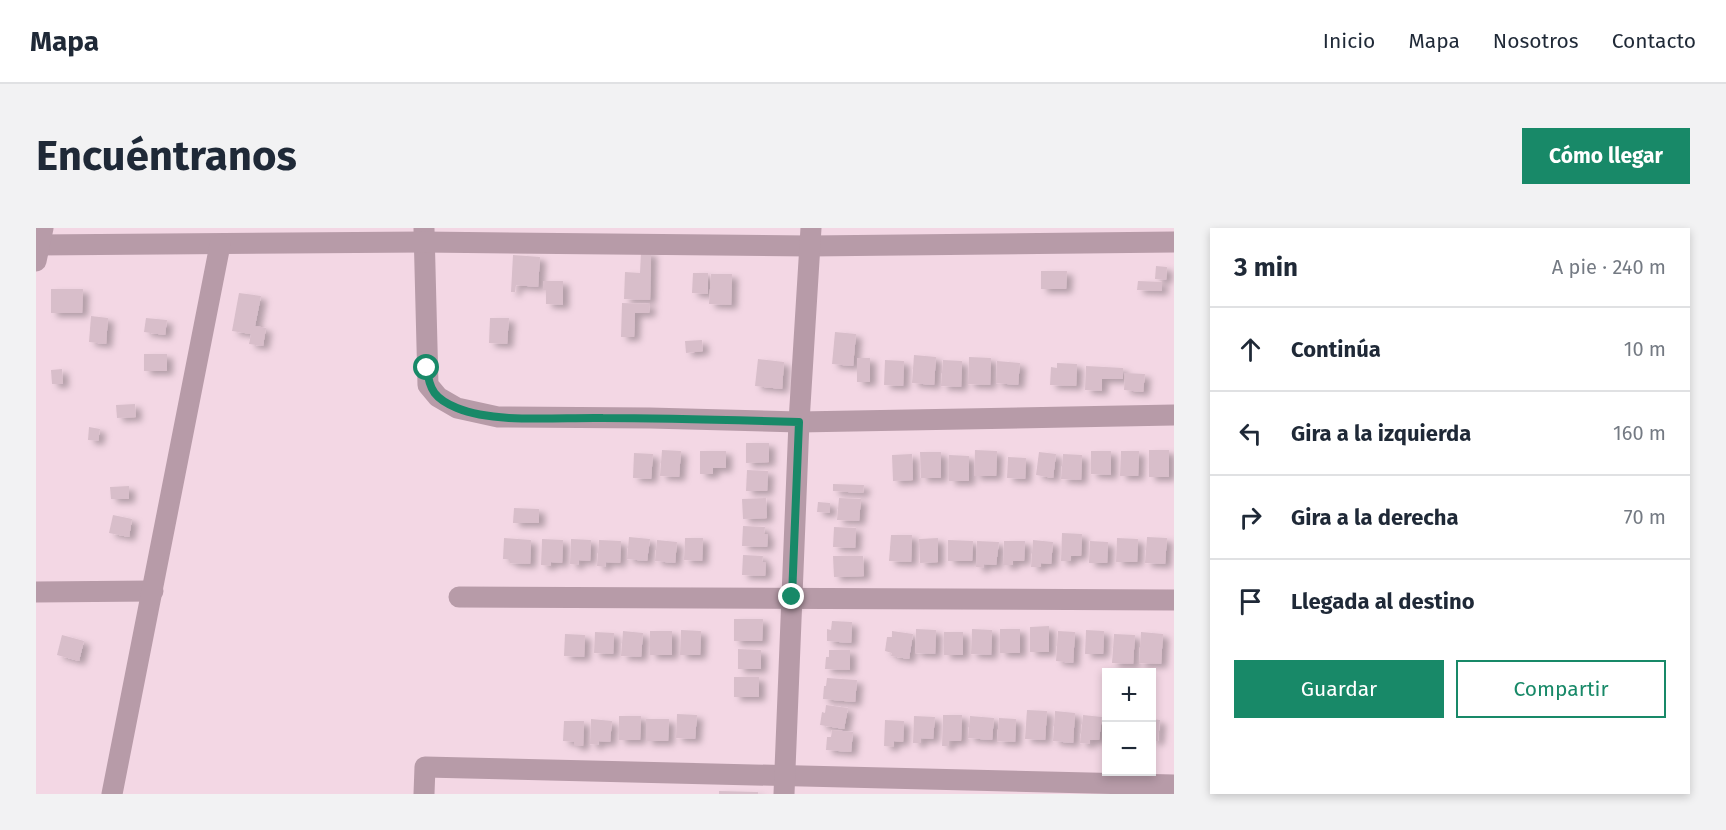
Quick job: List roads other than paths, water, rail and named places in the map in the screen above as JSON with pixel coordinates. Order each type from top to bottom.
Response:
[{"type":"street","points":[[423,235],[428,385],[438,397],[458,408],[498,417],[799,422],[1174,415]]},
{"type":"street","points":[[39,245],[220,245],[423,235],[1174,242]]},
{"type":"street","points":[[785,785],[799,422],[811,237]]},
{"type":"street","points":[[112,794],[220,245]]},
{"type":"street","points":[[36,592],[153,591]]},
{"type":"street","points":[[459,597],[1174,600]]},
{"type":"street","points":[[424,794],[425,767],[785,785],[1174,785]]}]
